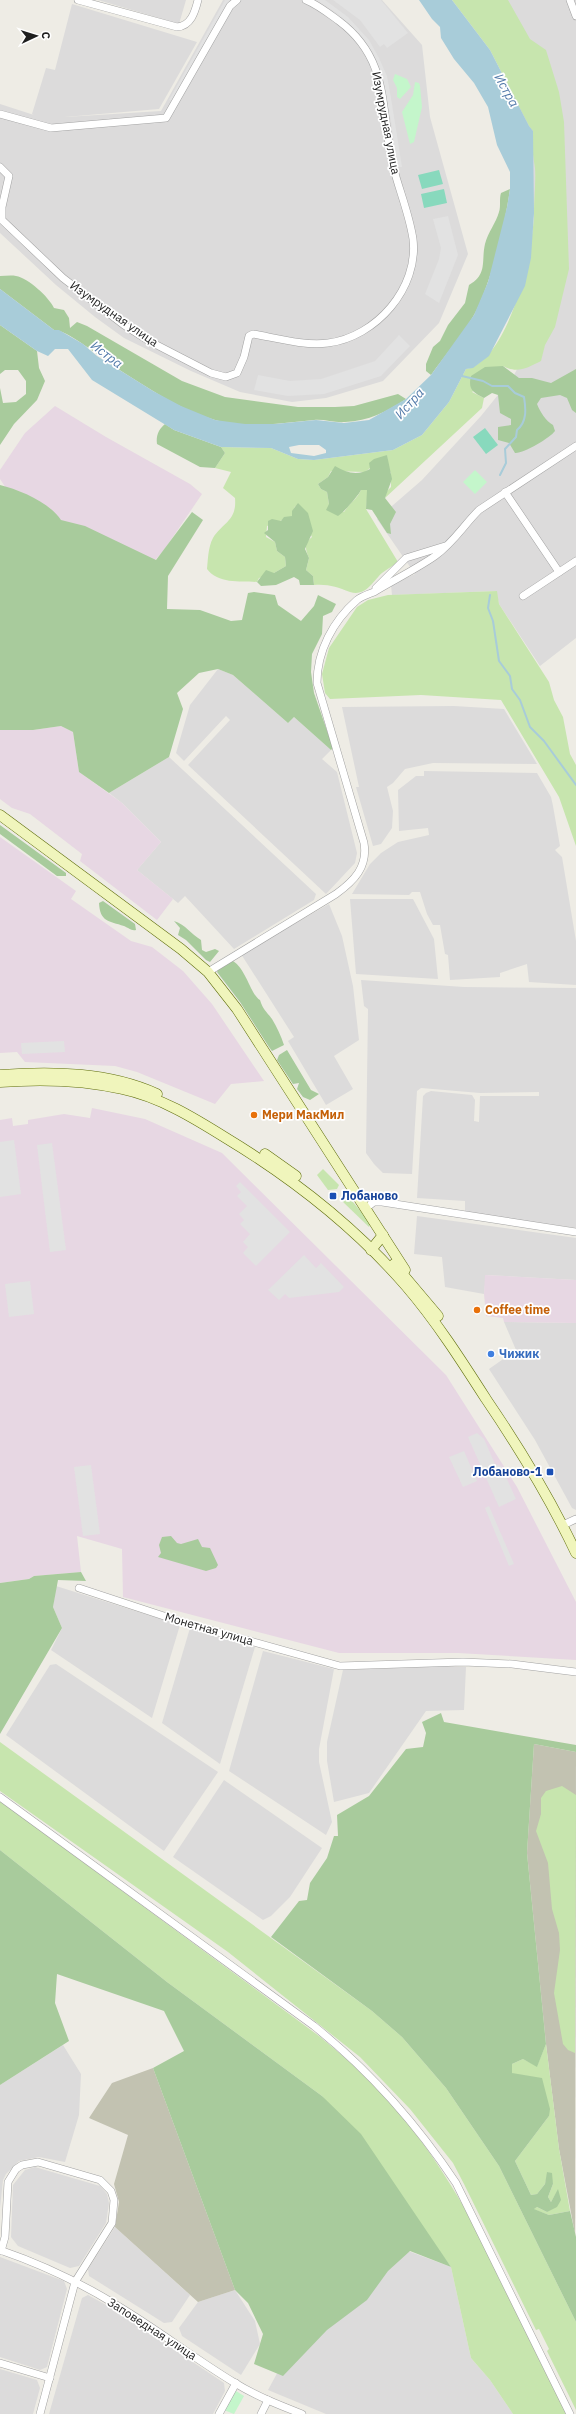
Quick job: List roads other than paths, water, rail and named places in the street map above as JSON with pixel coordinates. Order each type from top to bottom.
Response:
[{"type":"main road","points":[[0,815],[166,938],[208,972],[237,1009],[416,1288],[453,1337],[524,1442],[569,1522],[576,1538]]},
{"type":"main road","points":[[0,1075],[45,1073],[104,1078],[138,1086],[170,1099],[219,1126],[285,1167],[319,1194],[416,1288]]},
{"type":"main road","points":[[0,1082],[45,1081],[103,1086],[123,1089],[167,1105],[254,1155],[282,1174],[314,1199],[373,1248],[405,1285],[448,1341],[569,1522],[576,1552]]},
{"type":"main road","points":[[373,1248],[383,1235]]},
{"type":"street","points":[[78,0],[177,28],[181,27],[191,19],[198,0]]},
{"type":"street","points":[[0,114],[55,128],[166,118],[230,6],[237,0]]},
{"type":"street","name":"Изумрудная улица","points":[[0,167],[9,176],[2,207],[2,220],[63,278],[124,325],[151,342],[211,373],[226,377],[237,373],[244,357],[249,336],[253,334],[304,342],[327,343],[357,334],[375,322],[402,293],[411,266],[413,240],[409,218],[393,165],[386,111],[379,76],[372,58],[364,45],[347,28],[306,0]]},
{"type":"street","points":[[570,0],[576,16]]},
{"type":"street","points":[[208,972],[336,894],[354,879],[363,867],[365,858],[364,843],[321,698],[317,670],[323,648],[341,618],[358,599],[372,593],[434,556],[460,534],[467,522],[479,510],[576,446]]},
{"type":"street","points":[[505,492],[559,572]]},
{"type":"street","points":[[372,593],[386,576],[406,558],[447,545]]},
{"type":"street","points":[[522,596],[576,561]]},
{"type":"street","points":[[366,1208],[374,1202],[382,1202],[576,1232]]},
{"type":"street","name":"Монетная улица","points":[[79,1588],[185,1623],[340,1666],[463,1662],[512,1664],[576,1672]]},
{"type":"street","points":[[0,1797],[314,2026],[348,2054],[377,2082],[434,2150],[456,2183],[570,2414]]},
{"type":"street","points":[[0,2250],[5,2237],[6,2191],[11,2176],[16,2169],[22,2165],[38,2162],[100,2180],[111,2191],[114,2200],[112,2223],[76,2282],[40,2414]]},
{"type":"street","name":"Заповедная улица","points":[[0,2250],[36,2263],[76,2282],[118,2306],[236,2383],[268,2400],[302,2414]]},
{"type":"street","points":[[0,2363],[50,2378]]},
{"type":"street","points":[[219,2414],[236,2383]]},
{"type":"street","points":[[261,2414],[268,2400]]},
{"type":"water","name":"Истра","points":[[419,0],[452,0],[490,50],[533,131],[534,213],[531,258],[525,286],[489,356],[473,368],[466,369],[449,402],[422,435],[393,450],[314,460],[298,459],[271,448],[221,447],[174,430],[92,380],[68,349],[55,349],[48,356],[37,351],[0,325],[0,289],[54,330],[59,330],[83,344],[97,356],[153,391],[181,406],[215,420],[245,424],[275,424],[316,420],[344,423],[369,420],[406,399],[431,375],[474,315],[488,282],[507,207],[510,189],[510,172],[497,145],[488,107],[474,83],[454,59],[441,38],[440,27],[432,19]],"holes":[[[299,445],[319,445],[326,450],[326,453],[314,456],[291,453],[289,447]]]},
{"type":"waterway","points":[[462,376],[483,381],[492,386],[508,386],[515,393],[524,397],[525,411],[523,423],[517,430],[516,437],[505,449],[506,463],[500,475]]},
{"type":"waterway","points":[[490,595],[488,608],[493,621],[499,661],[510,676],[512,689],[520,700],[530,727],[544,741],[576,785]]},
{"type":"place","name":"Мери МакМил","points":[[254,1115]]},
{"type":"place","name":"Лобаново","points":[[333,1196]]},
{"type":"place","name":"Coffee time","points":[[477,1310]]},
{"type":"place","name":"Чижик","points":[[491,1354]]},
{"type":"place","name":"Лобаново-1","points":[[550,1472]]}]
